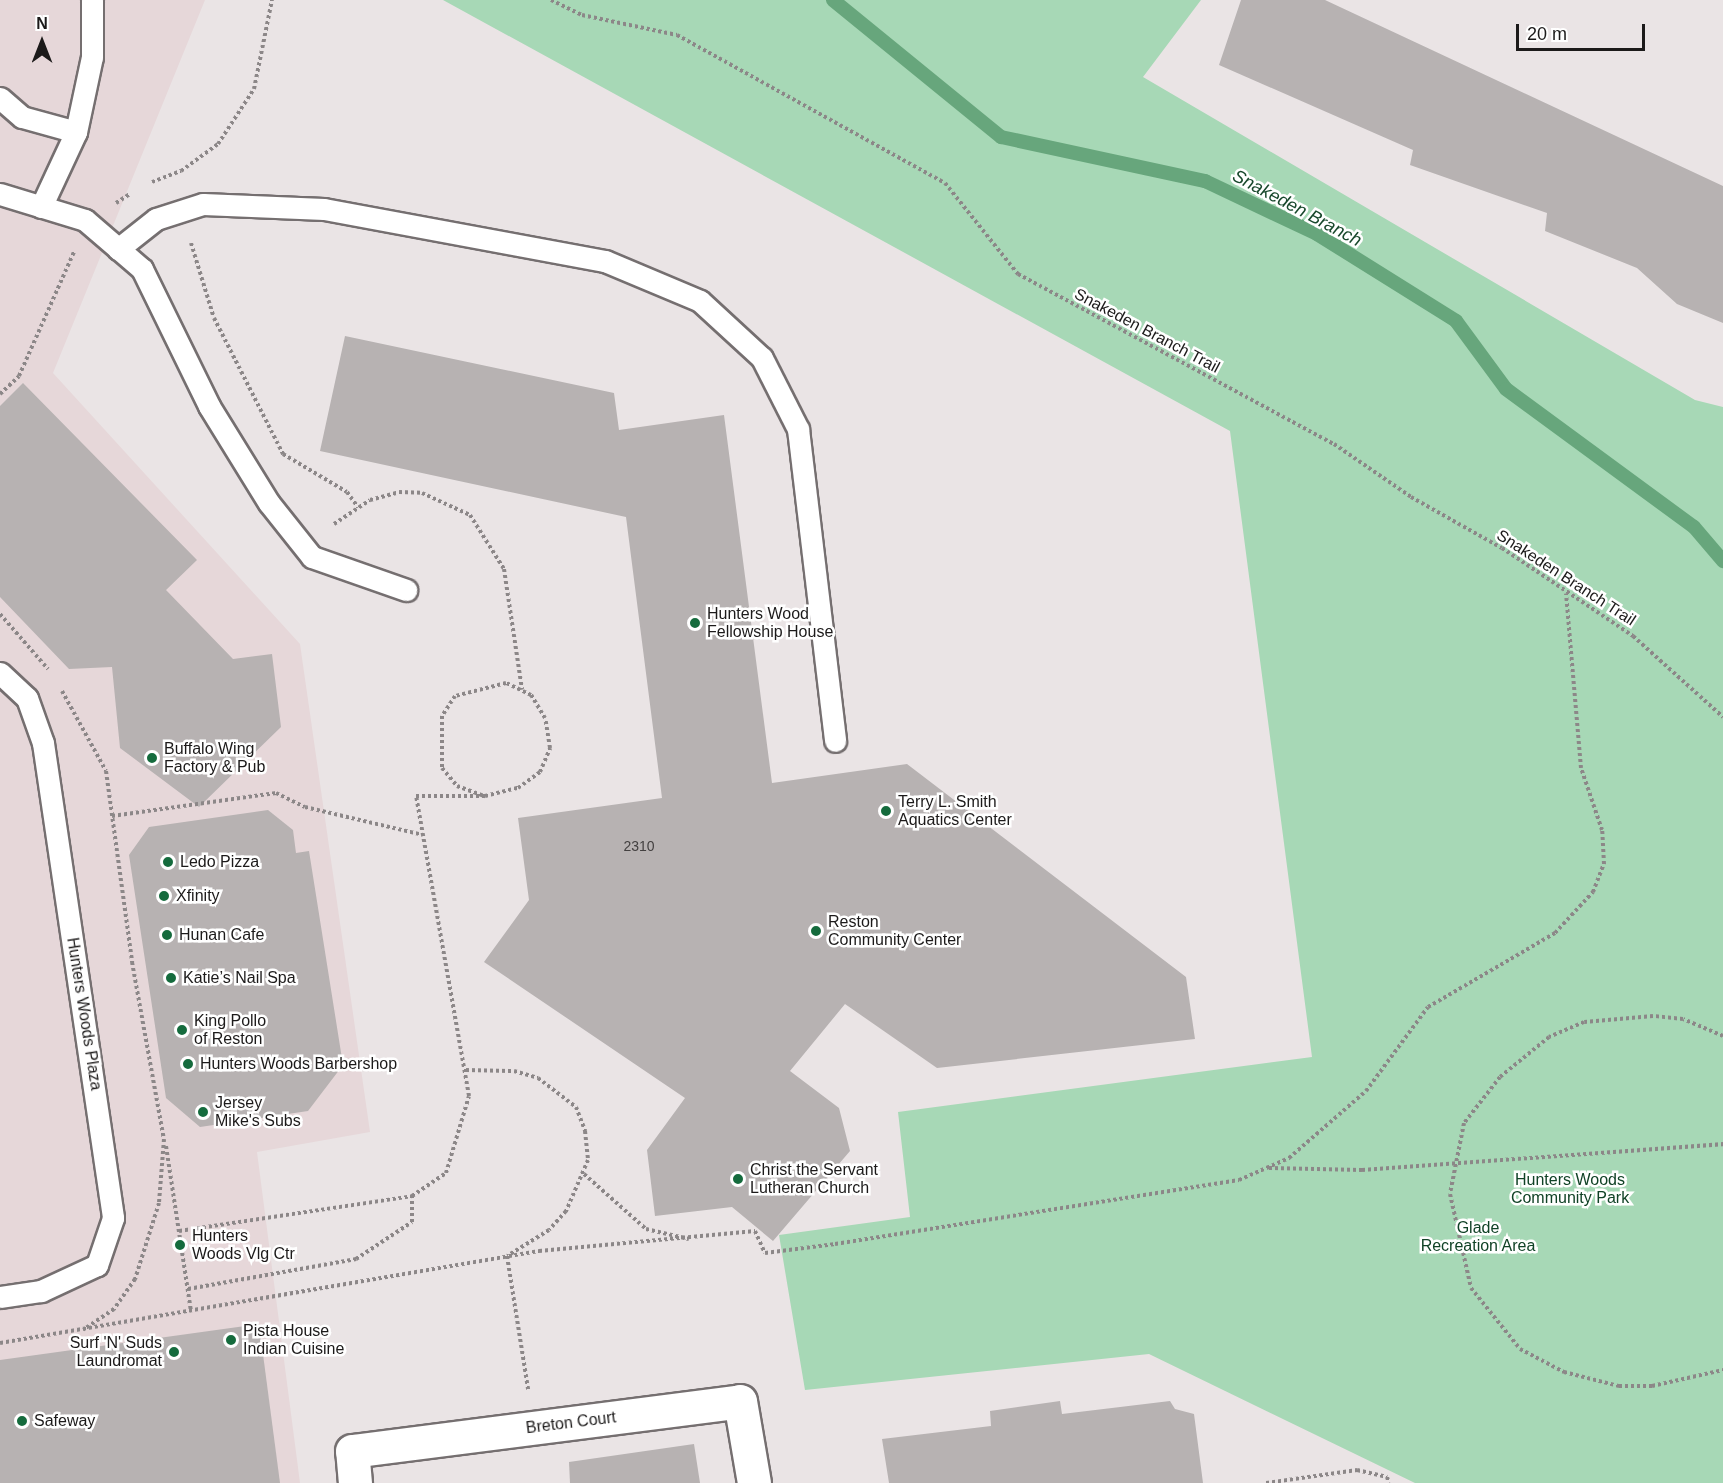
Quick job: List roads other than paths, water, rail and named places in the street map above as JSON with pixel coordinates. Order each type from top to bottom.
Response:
[{"type":"street","name":"Breton Court","points":[[355,1483],[352,1451],[740,1401],[754,1483]]},
{"type":"lane","points":[[41,207],[76,132],[92,57],[92,0]]},
{"type":"lane","points":[[0,98],[22,117],[76,132]]},
{"type":"lane","points":[[0,194],[85,220],[85,225],[142,269],[209,406],[269,503],[312,557],[406,590]]},
{"type":"lane","points":[[118,249],[156,219],[203,204],[324,209],[605,261],[700,301],[762,358],[798,429],[835,741]]},
{"type":"lane","name":"Hunters Woods Plaza","points":[[0,673],[27,698],[43,743],[113,1218],[97,1264],[41,1291],[0,1297]]},
{"type":"waterway","name":"Snakeden Branch","points":[[833,0],[1001,137],[1205,181],[1317,234],[1456,321],[1506,389],[1694,527],[1723,561]]},
{"type":"place","name":"Hunters Wood Fellowship House","points":[[695,623]]},
{"type":"place","name":"Buffalo Wing Factory & Pub","points":[[152,758]]},
{"type":"place","name":"Terry L. Smith Aquatics Center","points":[[886,811]]},
{"type":"place","name":"Ledo Pizza","points":[[168,862]]},
{"type":"place","name":"Xfinity","points":[[164,896]]},
{"type":"place","name":"Reston Community Center","points":[[816,931]]},
{"type":"place","name":"Hunan Cafe","points":[[167,935]]},
{"type":"place","name":"Katie’s Nail Spa","points":[[171,978]]},
{"type":"place","name":"King Pollo of Reston","points":[[182,1030]]},
{"type":"place","name":"Hunters Woods Barbershop","points":[[188,1064]]},
{"type":"place","name":"Jersey Mike's Subs","points":[[203,1112]]},
{"type":"place","name":"Christ the Servant Lutheran Church","points":[[738,1179]]},
{"type":"place","name":"Hunters Woods Vlg Ctr","points":[[180,1245]]},
{"type":"place","name":"Pista House Indian Cuisine","points":[[231,1340]]},
{"type":"place","name":"Surf 'N' Suds Laundromat","points":[[174,1352]]},
{"type":"place","name":"Safeway","points":[[22,1421]]},
{"type":"park label","name":"Hunters Woods Community Park","points":[[1570,1189]]},
{"type":"park label","name":"Glade Recreation Area","points":[[1478,1237]]}]
